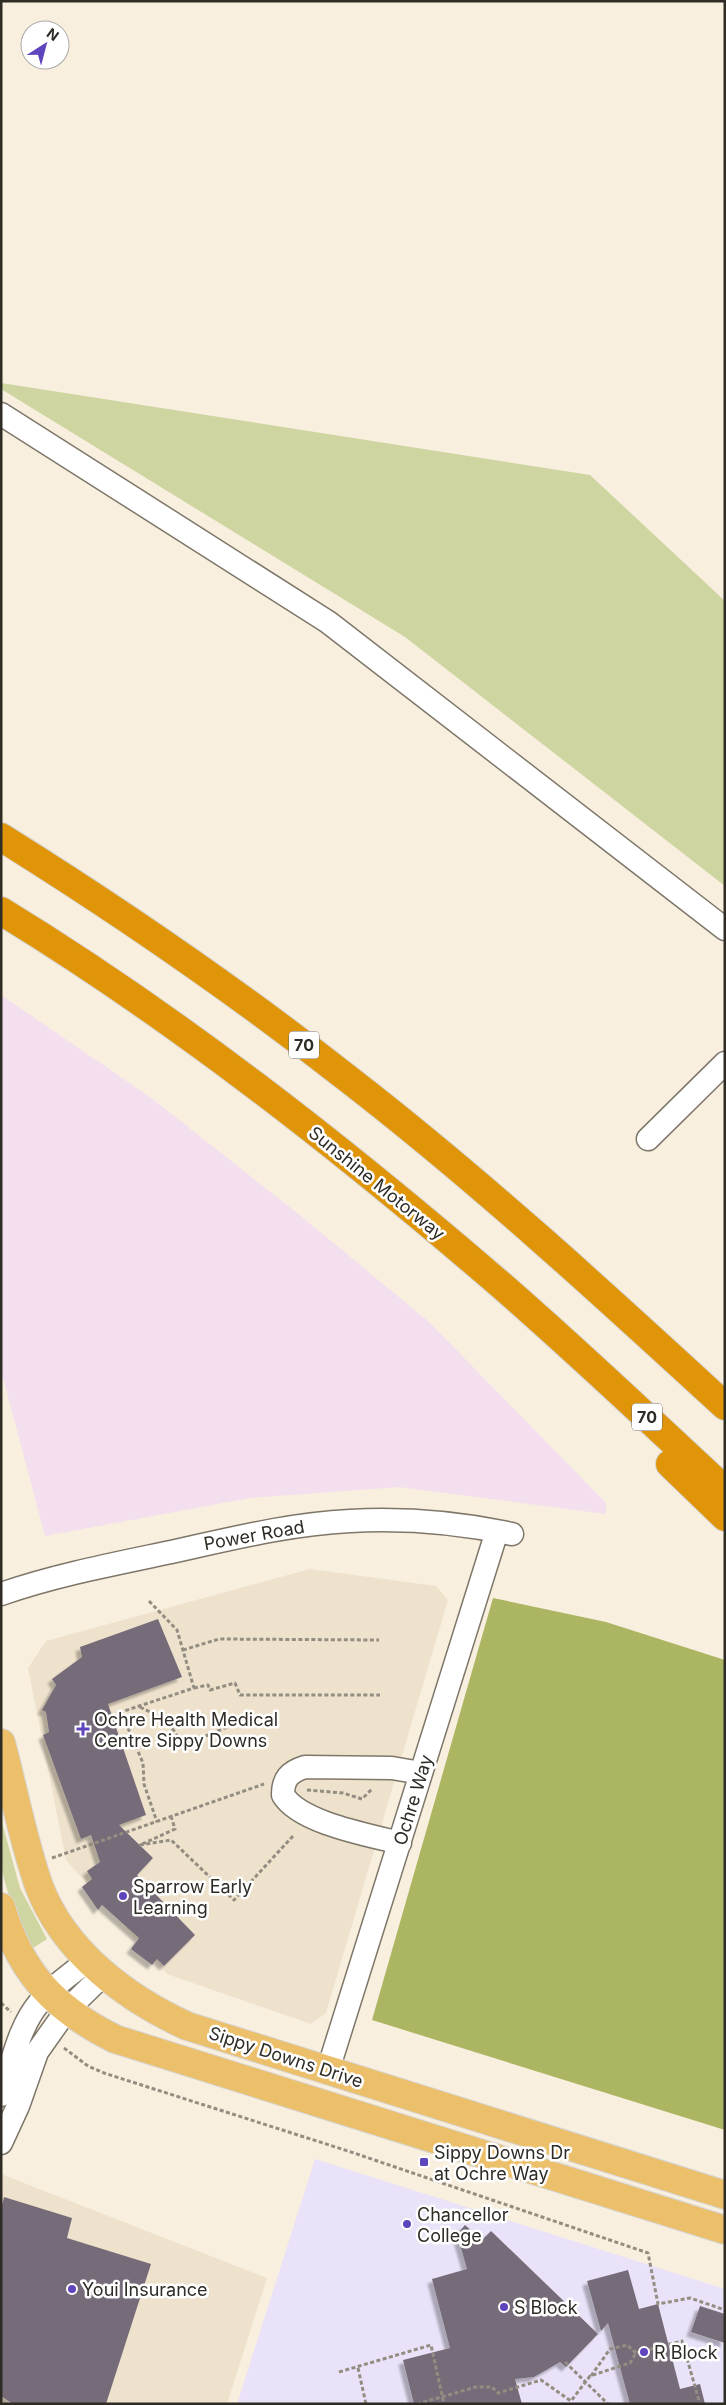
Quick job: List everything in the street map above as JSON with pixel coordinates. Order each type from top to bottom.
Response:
[{"type":"highway","name":"70","points":[[1,837],[159,938],[236,993],[348,1078],[514,1216],[725,1406]]},
{"type":"highway","name":"Sunshine Motorway","points":[[1,911],[126,993],[304,1123],[495,1280],[725,1490]]},
{"type":"highway","points":[[568,1346],[575,1372],[725,1517]]},
{"type":"main road","name":"Sippy Downs Drive","points":[[1,1744],[33,1865],[40,1887],[54,1914],[96,1967],[142,2003],[187,2026],[725,2195]]},
{"type":"main road","name":"Sippy Downs Drive","points":[[1,1907],[14,1944],[24,1963],[57,2002],[92,2027],[138,2047],[725,2230]]},
{"type":"street","points":[[1,414],[328,622],[725,929]]},
{"type":"street","points":[[648,1139],[725,1063]]},
{"type":"street","name":"Power Road","points":[[1,1594],[103,1566],[220,1540],[310,1524],[350,1520],[397,1520],[449,1524],[505,1533]]},
{"type":"street","name":"Ochre Way","points":[[328,2070],[421,1773],[505,1533]]},
{"type":"street","points":[[400,1843],[304,1814],[288,1804],[283,1795],[285,1779],[290,1774],[305,1767],[392,1768],[421,1773]]},
{"type":"street","points":[[1,2143],[18,2106],[32,2064],[48,2036],[57,2002],[96,1967]]},
{"type":"street","points":[[1,2095],[26,2022],[38,2003],[57,2002]]},
{"type":"path","points":[[149,1601],[177,1630],[194,1688]]},
{"type":"path","points":[[183,1650],[219,1639],[379,1640]]},
{"type":"path","points":[[157,1822],[144,1784],[143,1763],[121,1712],[194,1688],[208,1686],[210,1690],[235,1683],[240,1695],[380,1695]]},
{"type":"path","points":[[139,1706],[165,1720],[175,1729],[182,1746],[232,1725]]},
{"type":"path","points":[[33,1865],[263,1784],[283,1788],[343,1793],[362,1799],[370,1789],[379,1789]]},
{"type":"path","points":[[171,1816],[175,1829],[140,1845],[170,1840],[234,1900],[293,1836]]},
{"type":"path","points":[[1,2004],[26,2022]]},
{"type":"path","points":[[48,2036],[88,2066],[104,2073],[357,2155],[648,2253],[658,2304],[690,2298],[725,2310]]},
{"type":"path","points":[[590,2376],[630,2364],[636,2353],[682,2341],[700,2404]]},
{"type":"path","points":[[339,2372],[358,2368],[430,2345],[444,2404]]},
{"type":"path","points":[[417,2404],[476,2387],[492,2387],[498,2393],[541,2380],[571,2401],[610,2349],[627,2345],[636,2353]]},
{"type":"path","points":[[565,2362],[608,2404]]},
{"type":"path","points":[[358,2368],[366,2404]]},
{"type":"shaded area","points":[[1,995],[150,1097],[296,1212],[429,1322],[606,1503],[606,1514],[399,1487],[250,1498],[45,1536],[1,1370]]},
{"type":"shaded area","points":[[310,1569],[436,1586],[448,1600],[326,2013],[311,2024],[167,1974],[66,1860],[28,1668],[46,1641]]},
{"type":"shaded area","name":"Chancellor College","points":[[315,2159],[725,2289],[725,2404],[237,2404]]},
{"type":"shaded area","points":[[1,2174],[267,2278],[227,2404],[1,2404]]},
{"type":"green space","points":[[1,383],[590,475],[725,601],[725,886],[405,637],[1,389]]},
{"type":"green space","points":[[493,1598],[606,1622],[725,1660],[725,2130],[372,2020]]},
{"type":"green space","points":[[1,1819],[20,1888],[47,1939],[33,1948],[14,1910],[4,1879],[1,1857]]},
{"type":"building","name":"Ochre Health Medical Centre Sippy Downs","points":[[158,1619],[182,1677],[108,1704],[146,1815],[119,1825],[153,1858],[137,1875],[195,1935],[164,1966],[157,1959],[152,1965],[131,1949],[139,1938],[102,1905],[98,1910],[82,1887],[92,1879],[87,1871],[100,1862],[91,1835],[81,1839],[43,1735],[49,1732],[46,1712],[42,1710],[56,1685],[52,1679],[82,1657],[80,1647]]},
{"type":"building","name":"Youi Insurance","points":[[4,2197],[72,2218],[67,2238],[151,2264],[106,2404],[13,2404],[1,2396],[1,2210]]},
{"type":"building","name":"S Block","points":[[465,2225],[482,2240],[491,2231],[598,2334],[566,2367],[560,2362],[534,2377],[515,2379],[522,2404],[414,2404],[403,2360],[450,2348],[432,2279],[467,2269],[457,2234]]},
{"type":"building","points":[[628,2270],[639,2309],[658,2304],[680,2389],[700,2384],[705,2404],[630,2404],[608,2323],[601,2331],[587,2281]]},
{"type":"building","points":[[700,2306],[725,2314],[725,2343],[691,2332]]},
{"type":"place","name":"Ochre Health Medical Centre Sippy Downs","points":[[83,1729]]},
{"type":"place","name":"Sparrow Early Learning","points":[[123,1896]]},
{"type":"place","name":"Sippy Downs Dr at Ochre Way","points":[[424,2162]]},
{"type":"place","name":"Chancellor College","points":[[407,2224]]},
{"type":"place","name":"Youi Insurance","points":[[72,2289]]},
{"type":"place","name":"S Block","points":[[504,2307]]},
{"type":"place","name":"R Block","points":[[644,2352]]}]
